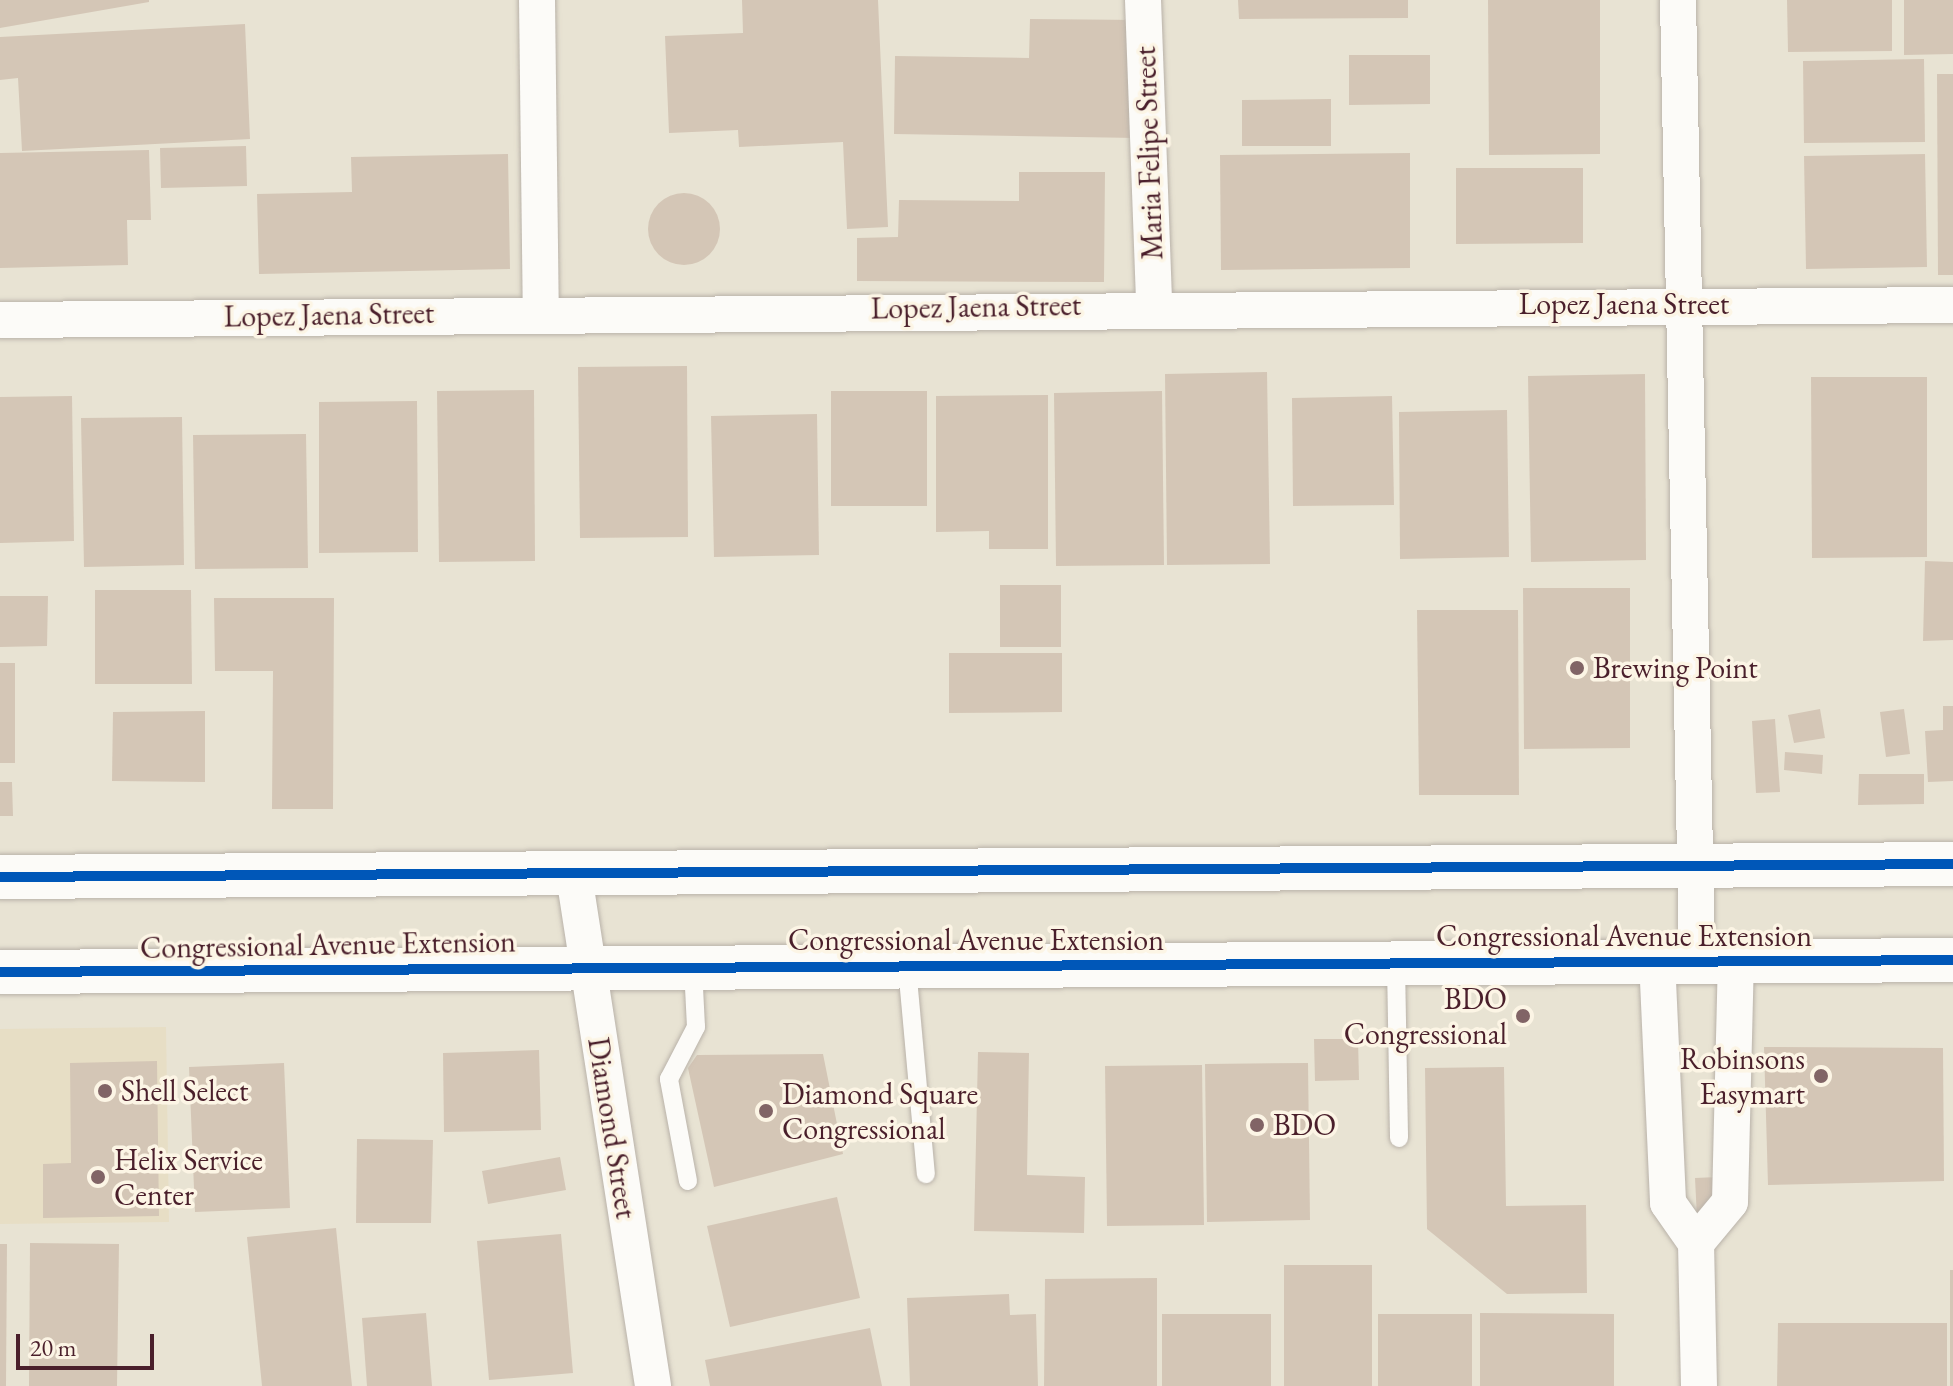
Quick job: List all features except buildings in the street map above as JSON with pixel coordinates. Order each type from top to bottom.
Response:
[{"type":"main road","points":[[0,877],[573,869],[1953,864]]},
{"type":"main road","name":"Congressional Avenue Extension","points":[[0,972],[693,965],[1953,960]]},
{"type":"street","points":[[537,0],[541,312]]},
{"type":"street","name":"Maria Felipe Street","points":[[1143,0],[1154,306]]},
{"type":"street","points":[[1678,0],[1692,865],[1697,959],[1730,1202],[1696,1243]]},
{"type":"street","name":"Lopez Jaena Street","points":[[0,320],[1154,306],[1953,305]]},
{"type":"street","name":"Diamond Street","points":[[573,869],[585,966],[653,1386]]},
{"type":"street","points":[[1697,959],[1668,1203],[1696,1243],[1699,1386]]},
{"type":"lane","points":[[1396,961],[1399,1138]]},
{"type":"lane","points":[[907,964],[926,1174]]},
{"type":"lane","points":[[688,1181],[669,1079],[696,1027],[693,965]]},
{"type":"shaded area","points":[[166,1027],[169,1222],[0,1224],[0,1029]]},
{"type":"cycle path","points":[[0,877],[1953,864]]},
{"type":"cycle path","points":[[0,972],[1953,960]]},
{"type":"place","name":"Brewing Point","points":[[1577,668]]},
{"type":"place","name":"BDO Congressional","points":[[1523,1016]]},
{"type":"place","name":"Robinsons Easymart","points":[[1821,1076]]},
{"type":"place","name":"Shell Select","points":[[105,1091]]},
{"type":"place","name":"Diamond Square Congressional","points":[[766,1111]]},
{"type":"place","name":"BDO","points":[[1257,1125]]},
{"type":"place","name":"Helix Service Center","points":[[98,1177]]}]
